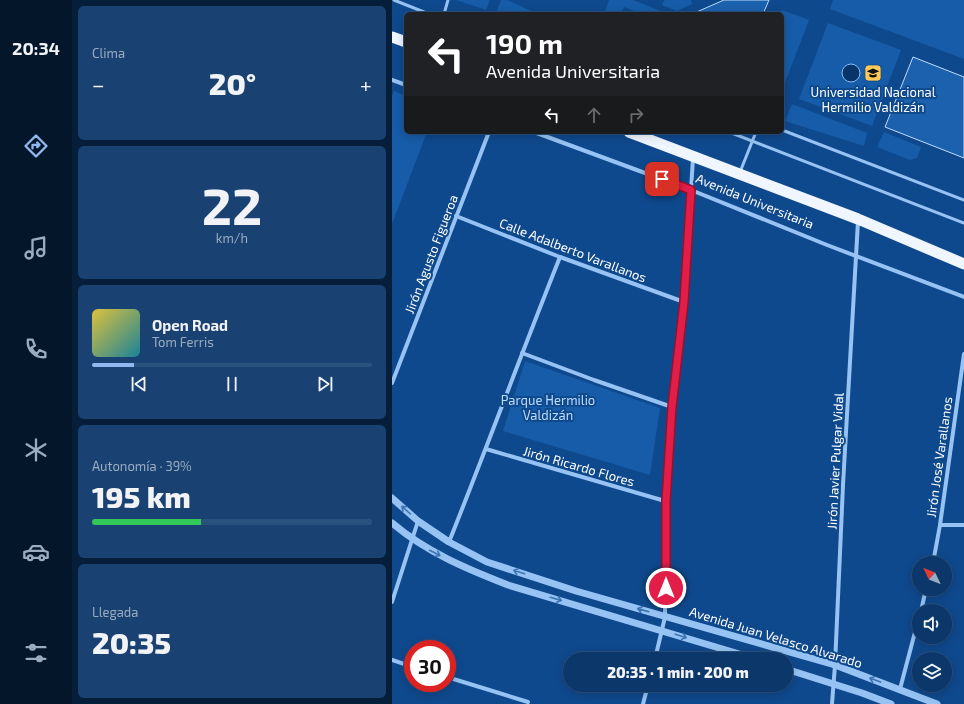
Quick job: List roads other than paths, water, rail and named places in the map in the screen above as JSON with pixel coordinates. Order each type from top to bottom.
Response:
[{"type":"highway","points":[[392,37],[404,41]]},
{"type":"highway","name":"Avenida Universitaria","points":[[634,134],[858,220],[964,264]]},
{"type":"street","points":[[392,80],[404,84]]},
{"type":"street","name":"Jirón Agusto Figueroa","points":[[392,383],[488,134]]},
{"type":"street","name":"Avenida Universitaria","points":[[539,134],[691,190],[827,245],[964,297]]},
{"type":"street","points":[[657,652],[666,617],[666,501],[672,407],[684,302],[693,156]]},
{"type":"street","name":"Calle Adalberto Varallanos","points":[[456,216],[560,257],[684,302]]},
{"type":"street","name":"Jirón Javier Pulgar Vidal","points":[[832,704],[858,220]]},
{"type":"street","points":[[449,542],[560,257]]},
{"type":"street","points":[[522,353],[672,407]]},
{"type":"street","name":"Jirón José Varallanos","points":[[934,556],[964,354]]},
{"type":"street","name":"Jirón Ricardo Flores","points":[[486,449],[666,501]]},
{"type":"street","name":"Avenida Juan Velasco Alvarado","points":[[392,498],[418,521],[449,542],[487,562],[576,591],[835,665],[937,704]]},
{"type":"street","points":[[392,602],[418,521]]},
{"type":"street","name":"Avenida Juan Velasco Alvarado","points":[[392,523],[425,548],[470,571],[508,585],[733,652]]},
{"type":"street","points":[[940,525],[964,524]]},
{"type":"street","points":[[900,689],[912,644]]},
{"type":"street","points":[[392,660],[404,664]]},
{"type":"street","points":[[793,671],[891,704]]},
{"type":"street","points":[[456,680],[528,702]]},
{"type":"street","points":[[643,704],[646,692]]},
{"type":"lane","points":[[394,0],[424,12]]},
{"type":"lane","points":[[445,12],[448,0]]},
{"type":"lane","points":[[784,131],[964,200]]},
{"type":"lane","points":[[734,134],[964,223]]},
{"type":"lane","points":[[739,174],[755,134]]},
{"type":"place","name":"Universidad Nacional Hermilio Valdizán","points":[[873,73]]},
{"type":"park label","name":"Parque Hermilio Valdizán","points":[[548,408]]}]
